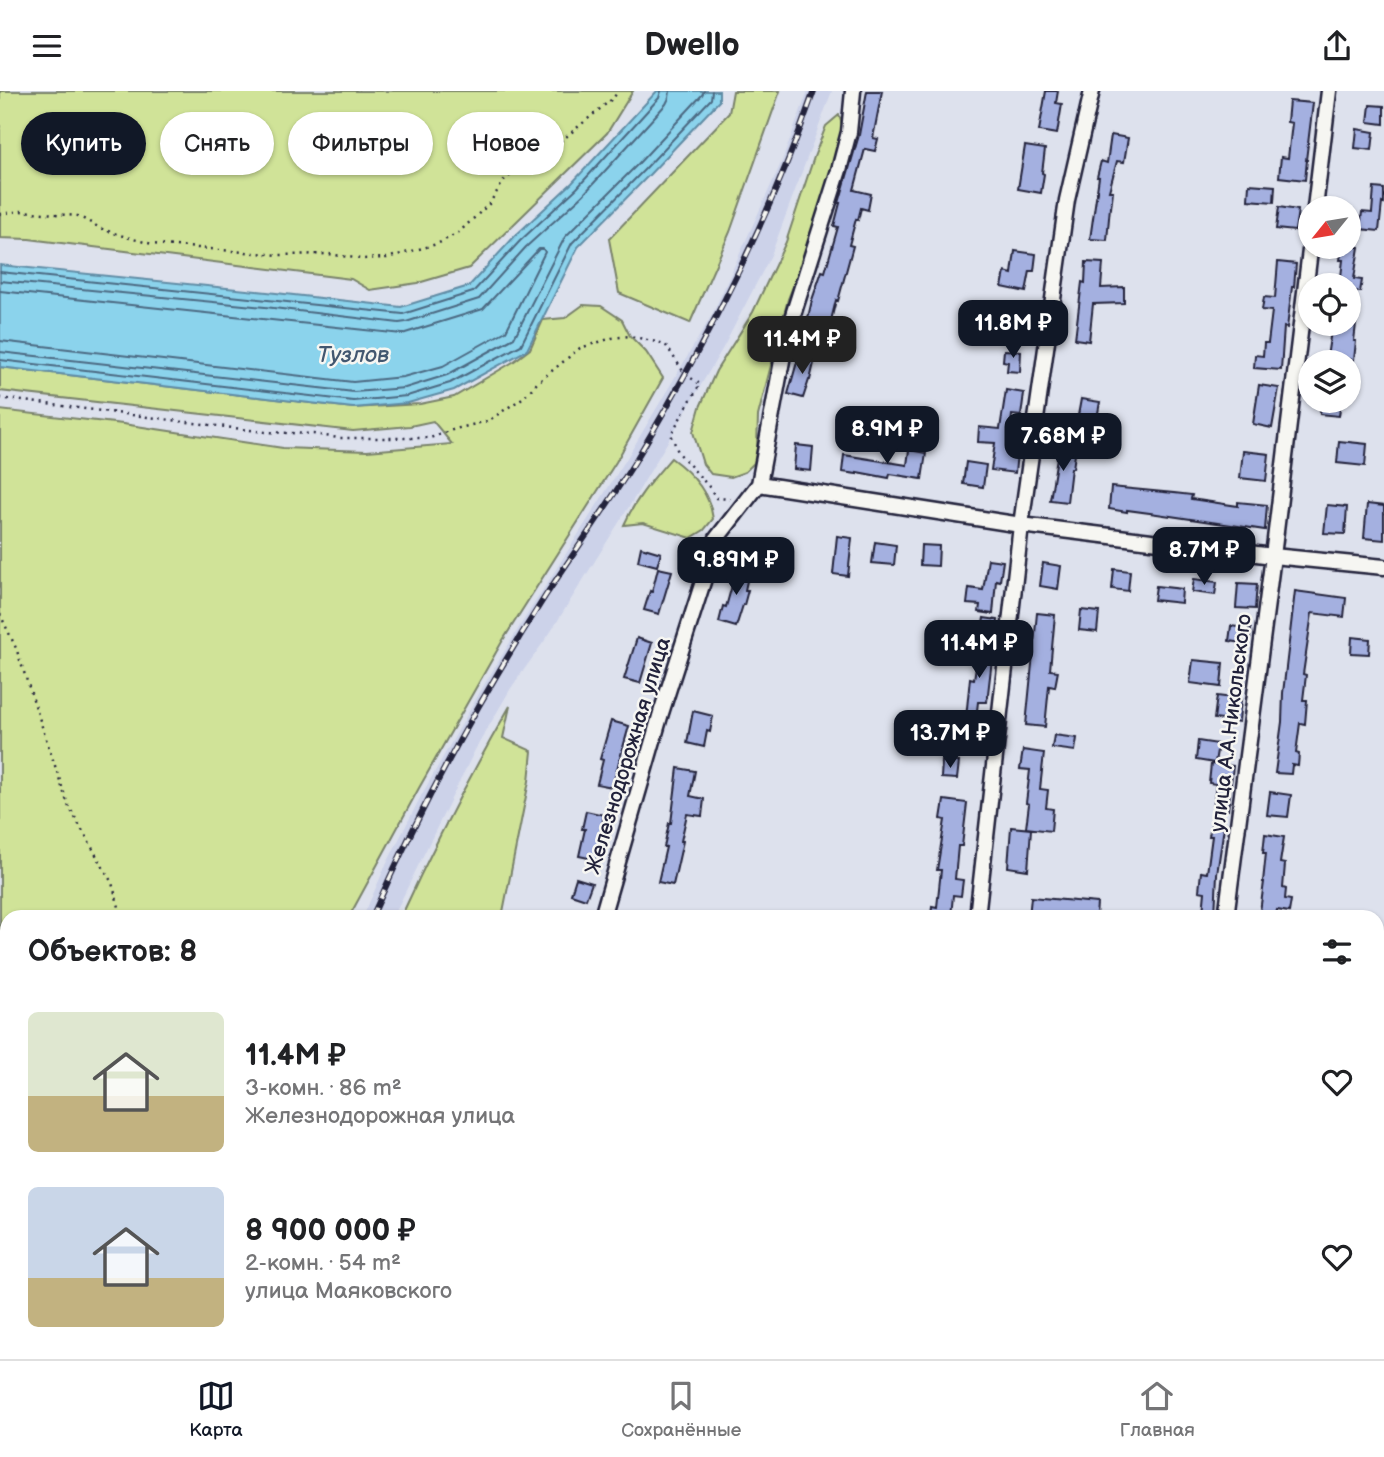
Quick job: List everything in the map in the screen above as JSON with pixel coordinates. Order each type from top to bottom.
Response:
[{"type":"street","name":"Железнодорожная улица","points":[[604,910],[661,713],[717,538],[759,484],[787,334],[839,170],[849,132],[853,91]]},
{"type":"street","points":[[978,910],[1021,526],[1067,200],[1091,91]]},
{"type":"street","points":[[1316,196],[1329,91]]},
{"type":"street","name":"улица А.А.Никольского","points":[[1228,910],[1309,259]]},
{"type":"street","points":[[759,484],[1021,526],[1384,567]]},
{"type":"path","points":[[0,214],[21,211],[78,216],[102,229],[152,244],[279,255],[329,254],[361,259],[387,258],[436,244],[458,233],[489,204],[505,179],[561,141],[619,91]]},
{"type":"path","points":[[0,398],[265,432],[338,438],[430,438],[488,421],[524,397],[580,348],[612,338],[630,336],[665,344],[685,374],[700,384],[671,434],[678,452],[716,498],[745,503]]},
{"type":"path","points":[[0,614],[16,648],[68,805],[112,883],[120,910]]},
{"type":"shaded area","points":[[808,91],[832,91],[771,255],[724,346],[638,492],[550,633],[511,688],[475,750],[396,910],[366,910],[421,796],[484,685],[627,458],[712,315],[782,161]]},
{"type":"green space","points":[[0,91],[633,91],[607,133],[469,268],[418,283],[370,290],[351,279],[29,239],[0,238]]},
{"type":"green space","points":[[733,91],[780,91],[730,232],[690,323],[619,293],[609,239],[729,113]]},
{"type":"green space","points":[[839,115],[843,128],[828,191],[788,299],[758,416],[754,463],[745,472],[731,477],[711,474],[703,464],[693,432],[700,407],[716,371],[753,312],[786,242],[826,126]]},
{"type":"green space","points":[[583,305],[601,306],[622,320],[630,336],[646,352],[663,378],[616,462],[503,640],[353,910],[0,910],[0,410],[123,424],[283,448],[367,451],[452,444],[433,421],[410,426],[353,431],[0,391],[0,367],[353,408],[420,404],[454,397],[530,349],[543,320],[565,318]]},
{"type":"green space","points":[[671,458],[699,484],[711,510],[713,519],[704,530],[691,538],[643,523],[624,525],[639,498]]},
{"type":"green space","points":[[510,706],[503,738],[532,751],[529,781],[503,910],[404,910],[426,863]]},
{"type":"water","name":"Тузлов","points":[[657,91],[719,91],[719,101],[578,247],[527,350],[454,390],[408,403],[353,408],[0,367],[0,265],[401,307],[469,286],[515,236],[572,183]]},
{"type":"building","points":[[867,91],[882,91],[873,138],[878,139],[875,151],[865,149],[854,190],[871,194],[868,210],[861,208],[858,220],[856,219],[849,245],[853,246],[827,337],[805,331],[812,300],[822,271],[825,272],[838,227],[834,226],[859,135]]},
{"type":"building","points":[[1046,91],[1058,91],[1056,103],[1062,104],[1057,134],[1039,131]]},
{"type":"building","points":[[1289,101],[1313,103],[1305,180],[1279,177],[1281,157],[1288,158],[1292,123],[1287,122]]},
{"type":"building","points":[[1370,105],[1384,106],[1384,124],[1368,122]]},
{"type":"building","points":[[1357,129],[1374,132],[1372,150],[1355,148]]},
{"type":"building","points":[[1111,135],[1128,138],[1124,162],[1117,161],[1109,191],[1113,191],[1107,240],[1090,239],[1097,177],[1101,161],[1107,163]]},
{"type":"building","points":[[1025,146],[1045,149],[1041,193],[1018,189]]},
{"type":"building","points":[[1249,184],[1275,186],[1274,202],[1248,200]]},
{"type":"building","points":[[1374,188],[1384,189],[1379,231],[1362,229],[1362,212],[1372,213]]},
{"type":"building","points":[[1279,207],[1298,210],[1295,231],[1276,229]]},
{"type":"building","points":[[1015,251],[1036,254],[1034,271],[1030,271],[1026,292],[1002,287],[1005,272],[1012,274]]},
{"type":"building","points":[[1357,259],[1355,273],[1341,273],[1343,260],[1340,260]]},
{"type":"building","points":[[1086,262],[1103,263],[1101,288],[1124,287],[1124,303],[1093,304],[1089,341],[1075,339]]},
{"type":"building","points":[[1278,262],[1296,264],[1287,328],[1284,327],[1281,370],[1254,368],[1255,355],[1263,356],[1264,343],[1268,343],[1272,311],[1262,310],[1264,297],[1275,298]]},
{"type":"building","points":[[1013,311],[1028,313],[1025,333],[1010,331]]},
{"type":"building","points":[[1330,336],[1355,336],[1355,350],[1328,350]]},
{"type":"building","points":[[1004,350],[1021,351],[1020,372],[1007,371],[1008,362],[1003,361]]},
{"type":"building","points":[[799,355],[815,359],[803,398],[788,394]]},
{"type":"building","points":[[1259,385],[1279,388],[1272,428],[1253,424]]},
{"type":"building","points":[[1006,390],[1024,393],[1021,416],[1012,415],[1008,452],[1017,453],[1015,473],[991,470],[995,443],[978,442],[979,427],[1000,429]]},
{"type":"building","points":[[1081,399],[1100,402],[1096,424],[1077,421]]},
{"type":"building","points":[[1320,413],[1339,413],[1339,416]]},
{"type":"building","points":[[1339,441],[1367,444],[1365,466],[1337,463]]},
{"type":"building","points":[[796,445],[813,447],[811,471],[794,469]]},
{"type":"building","points":[[1059,445],[1076,448],[1067,502],[1050,500]]},
{"type":"building","points":[[909,450],[926,453],[922,479],[890,474],[889,478],[842,472],[844,455],[907,465]]},
{"type":"building","points":[[1243,451],[1269,454],[1266,481],[1240,478]]},
{"type":"building","points":[[966,462],[986,465],[983,487],[963,484]]},
{"type":"building","points":[[1111,487],[1192,495],[1191,499],[1238,506],[1238,502],[1267,505],[1265,530],[1109,509]]},
{"type":"building","points":[[1367,504],[1384,506],[1384,540],[1364,538]]},
{"type":"building","points":[[1327,505],[1347,507],[1345,534],[1324,533]]},
{"type":"building","points":[[837,536],[852,538],[848,576],[833,574]]},
{"type":"building","points":[[875,542],[896,545],[894,565],[872,563]]},
{"type":"building","points":[[921,545],[939,546],[938,566],[920,565]]},
{"type":"building","points":[[641,547],[661,553],[657,566],[638,561]]},
{"type":"building","points":[[988,559],[1003,561],[1000,581],[996,580],[993,614],[979,612],[980,605],[967,604],[969,588],[983,590]]},
{"type":"building","points":[[1043,563],[1061,566],[1058,589],[1040,586]]},
{"type":"building","points":[[738,564],[750,567],[745,590],[748,590],[736,627],[719,622]]},
{"type":"building","points":[[658,568],[672,571],[659,614],[644,610]]},
{"type":"building","points":[[1114,569],[1130,571],[1128,591],[1112,589]]},
{"type":"building","points":[[1194,579],[1217,582],[1215,595],[1192,592]]},
{"type":"building","points":[[1238,583],[1257,584],[1255,609],[1236,608]]},
{"type":"building","points":[[1156,586],[1182,589],[1181,603],[1154,600]]},
{"type":"building","points":[[1295,591],[1346,598],[1344,617],[1312,613],[1303,674],[1306,675],[1303,700],[1307,700],[1305,724],[1300,723],[1296,753],[1299,754],[1298,766],[1292,765],[1291,774],[1275,773],[1282,722]]},
{"type":"building","points":[[1081,610],[1099,612],[1097,632],[1079,630]]},
{"type":"building","points":[[1037,613],[1055,615],[1050,670],[1058,671],[1055,687],[1049,686],[1045,727],[1026,725]]},
{"type":"building","points":[[984,618],[998,620],[987,702],[978,702],[974,737],[954,735],[956,716],[966,718],[970,678],[974,679]]},
{"type":"building","points":[[1231,626],[1251,629],[1249,644],[1229,641]]},
{"type":"building","points":[[1352,637],[1370,639],[1369,654],[1351,653]]},
{"type":"building","points":[[637,638],[652,643],[640,683],[624,679]]},
{"type":"building","points":[[1193,660],[1223,663],[1221,687],[1190,683]]},
{"type":"building","points":[[1217,696],[1241,699],[1239,722],[1214,719]]},
{"type":"building","points":[[693,711],[713,716],[704,747],[687,743]]},
{"type":"building","points":[[611,721],[629,726],[612,787],[597,784],[603,760],[600,759]]},
{"type":"building","points":[[1054,735],[1077,738],[1075,751],[1052,748]]},
{"type":"building","points":[[1198,741],[1218,744],[1215,763],[1196,760]]},
{"type":"building","points":[[1023,750],[1044,753],[1040,789],[1048,790],[1046,808],[1053,809],[1051,831],[1026,828],[1030,770],[1020,769]]},
{"type":"building","points":[[942,761],[959,762],[957,779],[941,778]]},
{"type":"building","points":[[1211,764],[1233,766],[1228,810],[1213,809],[1216,784],[1209,783]]},
{"type":"building","points":[[678,768],[695,771],[690,796],[704,799],[702,816],[687,814],[673,885],[658,882],[671,823]]},
{"type":"building","points":[[1270,792],[1291,795],[1288,817],[1267,815]]},
{"type":"building","points":[[944,800],[967,803],[962,846],[958,846],[955,879],[963,880],[961,896],[953,895],[952,910],[932,910],[932,906],[937,907],[941,870],[937,870],[945,820],[941,819]]},
{"type":"building","points":[[586,811],[604,815],[598,860],[579,856]]},
{"type":"building","points":[[1211,825],[1224,827],[1215,910],[1203,910],[1205,892],[1199,891],[1201,872],[1207,873],[1212,836],[1209,836]]},
{"type":"building","points":[[1011,827],[1031,829],[1028,870],[1008,867]]},
{"type":"building","points":[[1265,834],[1284,837],[1280,863],[1285,864],[1283,888],[1286,889],[1285,899],[1291,900],[1289,910],[1260,910],[1266,853],[1263,853]]},
{"type":"building","points":[[576,878],[592,883],[586,899],[571,894]]},
{"type":"building","points":[[1031,897],[1097,903],[1096,910],[1030,910]]},
{"type":"railway","points":[[375,910],[431,793],[498,673],[546,595],[634,463],[686,373],[756,235],[814,91]]}]
